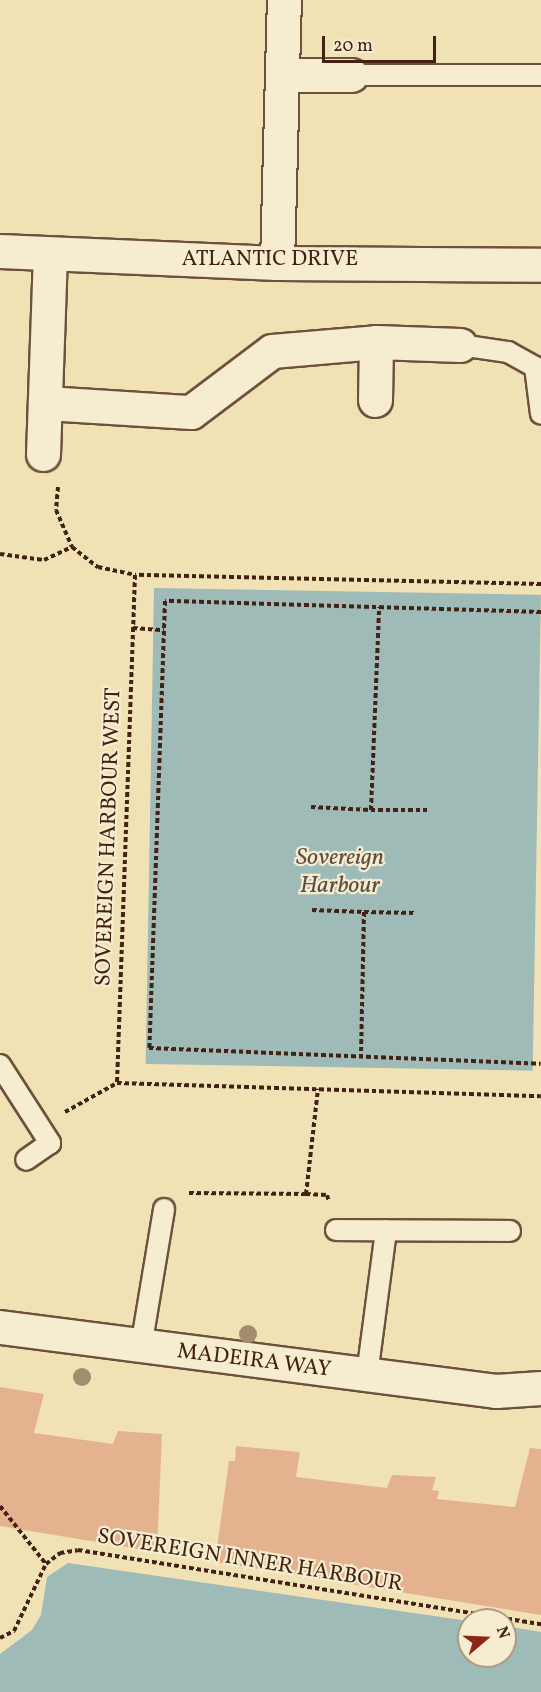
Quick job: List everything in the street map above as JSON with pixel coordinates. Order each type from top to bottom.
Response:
[{"type":"street","points":[[278,263],[284,0]]},
{"type":"street","points":[[284,75],[351,75]]},
{"type":"street","name":"ATLANTIC DRIVE","points":[[0,251],[50,256],[278,263],[541,265]]},
{"type":"street","points":[[43,454],[50,256]]},
{"type":"street","points":[[46,403],[191,412],[272,351],[376,342],[460,345]]},
{"type":"street","points":[[375,400],[376,342]]},
{"type":"street","name":"MADEIRA WAY","points":[[0,1328],[496,1391],[541,1388]]},
{"type":"lane","points":[[351,75],[541,75]]},
{"type":"lane","points":[[460,345],[508,352],[535,367],[541,414]]},
{"type":"lane","points":[[0,1065],[50,1143],[26,1160]]},
{"type":"lane","points":[[141,1347],[164,1209]]},
{"type":"lane","points":[[336,1230],[510,1231]]},
{"type":"lane","points":[[367,1376],[386,1230]]},
{"type":"path","points":[[43,454],[60,466],[56,510],[72,547],[98,567],[135,574],[541,584]]},
{"type":"path","points":[[0,554],[44,560],[72,547]]},
{"type":"path","name":"SOVEREIGN HARBOUR WEST","points":[[117,1083],[135,574]]},
{"type":"path","points":[[541,612],[165,601],[149,1048],[541,1064]]},
{"type":"path","points":[[371,810],[379,607]]},
{"type":"path","points":[[133,628],[164,630]]},
{"type":"path","points":[[311,807],[427,810]]},
{"type":"path","points":[[312,910],[416,913]]},
{"type":"path","points":[[361,1057],[364,912]]},
{"type":"path","points":[[57,1104],[63,1113],[117,1083],[541,1096]]},
{"type":"path","points":[[306,1194],[318,1089]]},
{"type":"path","points":[[164,1209],[181,1193],[327,1195],[336,1230]]},
{"type":"path","points":[[0,1506],[46,1564],[14,1631],[0,1638]]},
{"type":"path","name":"SOVEREIGN INNER HARBOUR","points":[[46,1564],[60,1553],[78,1550],[541,1624]]},
{"type":"water","name":"Sovereign Harbour","points":[[154,588],[541,595],[533,1071],[146,1064]]},
{"type":"water","points":[[68,1563],[457,1619],[457,1668],[517,1668],[517,1628],[541,1632],[541,1692],[0,1692],[0,1654],[32,1630],[41,1615],[47,1577]]},
{"type":"building","points":[[0,1387],[44,1394],[34,1433],[113,1444],[118,1431],[162,1434],[157,1552],[0,1526]]},
{"type":"building","points":[[236,1446],[300,1452],[296,1477],[387,1488],[392,1475],[436,1477],[432,1490],[439,1491],[437,1499],[515,1507],[530,1448],[541,1449],[541,1615],[517,1611],[517,1608],[498,1608],[215,1562],[229,1461],[235,1461]]}]
